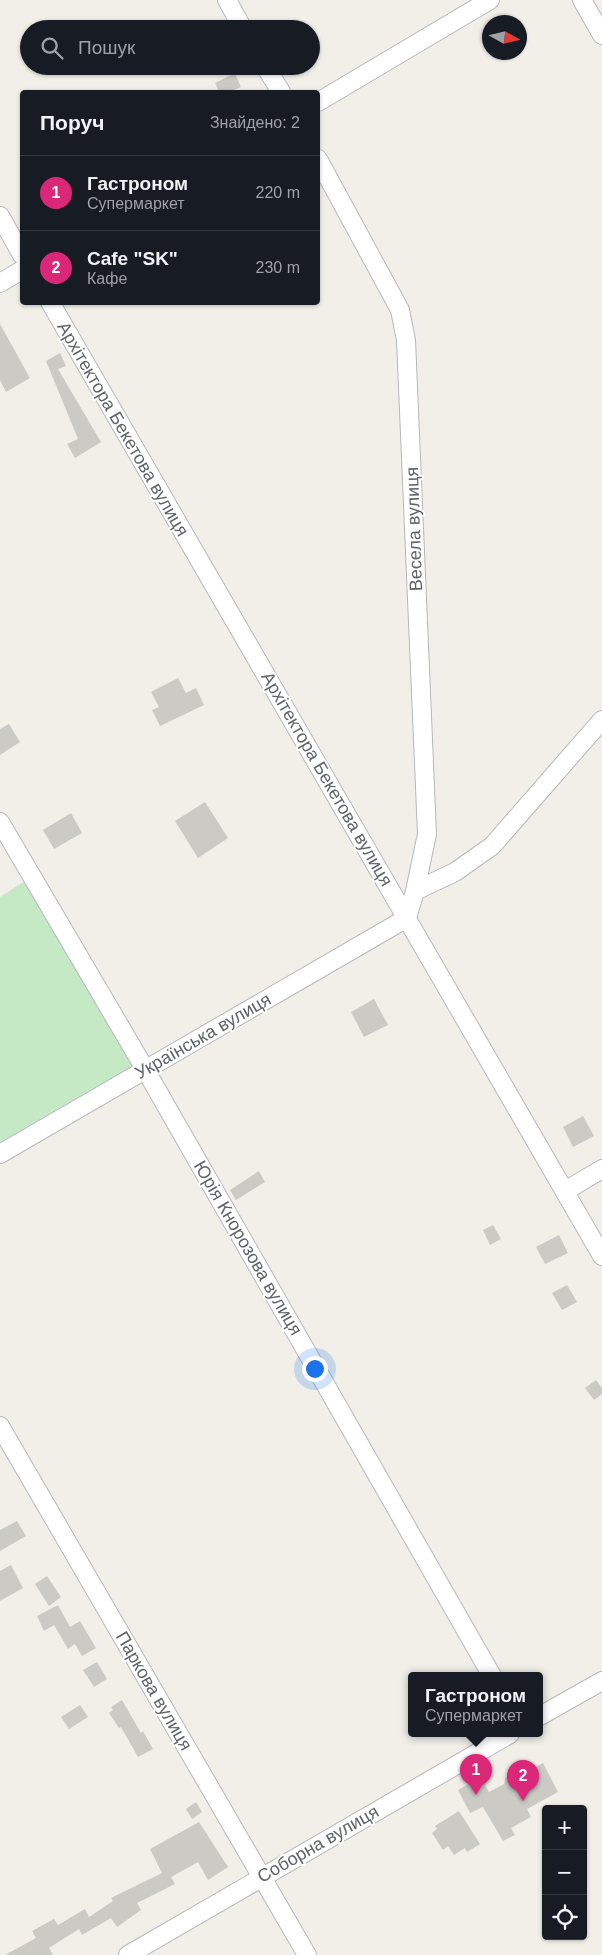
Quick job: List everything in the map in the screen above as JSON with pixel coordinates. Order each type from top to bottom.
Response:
[{"type":"street","points":[[227,0],[238,20]]},
{"type":"street","points":[[320,101],[490,0]]},
{"type":"street","points":[[582,0],[602,35]]},
{"type":"street","points":[[270,75],[279,90]]},
{"type":"street","name":"Весела вулиця","points":[[320,163],[400,310],[406,340],[427,834],[415,891],[407,918]]},
{"type":"street","points":[[0,216],[20,251]]},
{"type":"street","points":[[0,283],[20,271]]},
{"type":"street","name":"Архітектора Бекетова вулиця","points":[[52,305],[602,1256]]},
{"type":"street","points":[[415,891],[455,872],[492,846],[602,720]]},
{"type":"street","name":"Юрія Кнорозова вулиця","points":[[0,822],[145,1069],[490,1672]]},
{"type":"street","name":"Українська вулиця","points":[[0,1154],[407,918]]},
{"type":"street","points":[[565,1191],[602,1169]]},
{"type":"street","name":"Паркова вулиця","points":[[0,1426],[307,1955]]},
{"type":"street","points":[[543,1714],[602,1681]]},
{"type":"street","name":"Соборна вулиця","points":[[128,1955],[505,1737]]},
{"type":"green space","points":[[25,881],[138,1068],[0,1148],[0,897]]},
{"type":"building","points":[[231,75],[236,75],[241,87],[234,90],[218,90],[215,83]]},
{"type":"building","points":[[0,324],[30,378],[6,392],[0,380]]},
{"type":"building","points":[[60,353],[66,366],[58,369],[101,442],[75,458],[67,444],[78,439],[46,361]]},
{"type":"building","points":[[178,678],[186,693],[196,688],[204,705],[160,726],[152,710],[159,707],[151,692]]},
{"type":"building","points":[[9,724],[20,742],[0,755],[0,729]]},
{"type":"building","points":[[205,802],[228,838],[198,858],[175,821]]},
{"type":"building","points":[[71,813],[82,833],[54,849],[43,830]]},
{"type":"building","points":[[374,999],[388,1025],[364,1037],[351,1012]]},
{"type":"building","points":[[583,1116],[594,1136],[573,1147],[563,1127]]},
{"type":"building","points":[[259,1171],[265,1182],[236,1200],[230,1190]]},
{"type":"building","points":[[493,1225],[501,1239],[490,1245],[483,1230]]},
{"type":"building","points":[[559,1235],[568,1253],[545,1264],[536,1247]]},
{"type":"building","points":[[567,1285],[577,1302],[562,1310],[552,1293]]},
{"type":"building","points":[[596,1380],[602,1388],[602,1394],[594,1400],[585,1388]]},
{"type":"building","points":[[17,1521],[26,1536],[0,1551],[0,1530]]},
{"type":"building","points":[[11,1565],[23,1588],[0,1601],[0,1571]]},
{"type":"building","points":[[47,1576],[61,1597],[49,1606],[35,1584]]},
{"type":"building","points":[[58,1605],[70,1627],[80,1621],[96,1648],[82,1656],[75,1644],[68,1649],[54,1625],[44,1631],[37,1616]]},
{"type":"building","points":[[97,1662],[107,1679],[94,1687],[83,1670]]},
{"type":"building","points":[[122,1700],[141,1733],[143,1731],[153,1749],[138,1757],[121,1727],[119,1728],[109,1713],[113,1710],[111,1707]]},
{"type":"building","points":[[80,1705],[88,1717],[69,1729],[61,1717]]},
{"type":"building","points":[[543,1763],[558,1792],[527,1809],[531,1817],[511,1828],[515,1835],[503,1841],[483,1807],[470,1813],[458,1790],[481,1777],[489,1792],[504,1784],[508,1775],[519,1776]]},
{"type":"building","points":[[196,1802],[202,1812],[192,1819],[186,1809]]},
{"type":"building","points":[[459,1811],[480,1844],[467,1852],[465,1848],[454,1855],[448,1846],[443,1850],[432,1833],[437,1829],[435,1826]]},
{"type":"building","points":[[199,1822],[228,1867],[208,1880],[198,1862],[171,1877],[175,1884],[137,1903],[141,1910],[117,1927],[111,1918],[82,1935],[79,1929],[49,1948],[53,1955],[5,1955],[36,1938],[32,1931],[54,1919],[58,1925],[85,1909],[89,1917],[113,1901],[111,1898],[162,1873],[150,1849]]},
{"type":"place","name":"Гастроном","points":[[476,1795]]},
{"type":"place","name":"Cafe \"SK\"","points":[[523,1801]]}]
